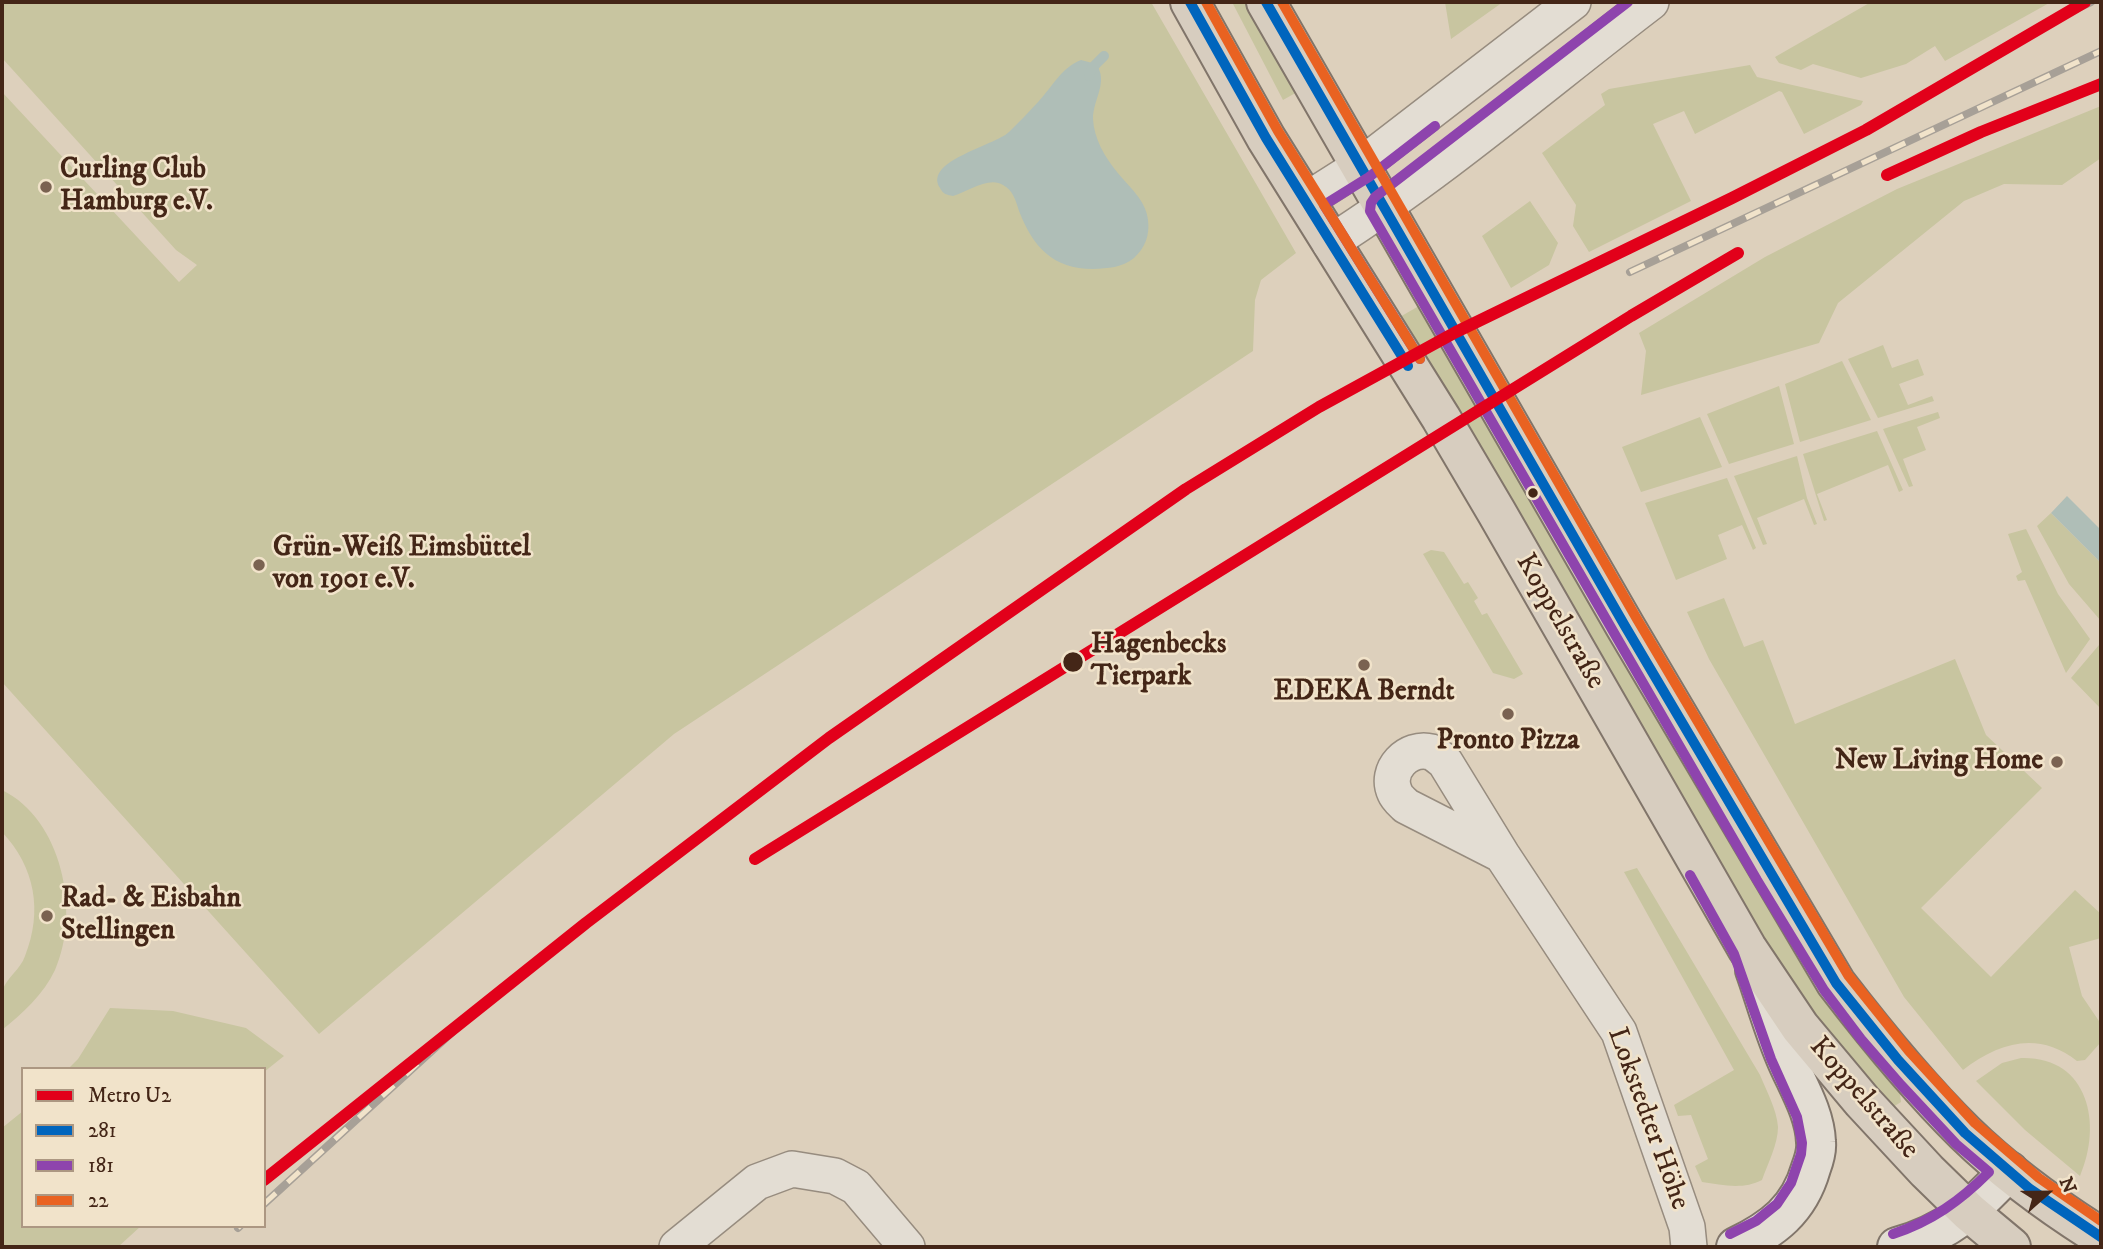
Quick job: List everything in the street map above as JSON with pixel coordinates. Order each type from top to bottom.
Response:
[{"type":"main road","name":"Koppelstraße","points":[[1190,2],[1266,138],[1441,418],[1747,948],[1801,1027],[1862,1101],[1911,1155],[1969,1212],[2011,1247]]},
{"type":"main road","name":"Koppelstraße","points":[[1266,2],[1829,973],[1871,1030],[1966,1134],[2061,1212],[2101,1237]]},
{"type":"street","points":[[1305,201],[1360,166],[1573,2]]},
{"type":"street","points":[[1330,243],[1384,208],[1651,2]]},
{"type":"street","name":"Lokstedter Höhe","points":[[1502,855],[1619,1032],[1687,1227],[1689,1247]]},
{"type":"street","points":[[1736,1247],[1764,1233],[1787,1214],[1804,1189],[1815,1157],[1816,1142],[1810,1112],[1784,1054],[1747,948]]},
{"type":"street","points":[[677,1247],[757,1182],[792,1169],[835,1176],[856,1187],[907,1247]]},
{"type":"street","points":[[1897,1247],[1927,1238],[1969,1212],[2008,1171]]},
{"type":"shaded area","points":[[2,2],[1151,2],[1296,253],[1261,280],[1255,300],[1253,351],[674,734],[319,1034],[2,682],[2,92],[179,282],[197,265],[176,250],[2,58]]},
{"type":"shaded area","points":[[1232,2],[1248,2],[1299,91],[1283,100]]},
{"type":"shaded area","points":[[1445,2],[1503,2],[1451,39]]},
{"type":"shaded area","points":[[1871,2],[2051,2],[1945,61],[1935,46],[1906,64],[1861,78],[1813,64],[1801,70],[1779,63],[1775,57]]},
{"type":"shaded area","points":[[1081,60],[1096,64],[1100,71],[1101,84],[1093,119],[1098,141],[1104,154],[1140,200],[1148,220],[1147,236],[1138,254],[1125,264],[1109,268],[1079,268],[1046,254],[1031,235],[1014,196],[1003,185],[985,183],[953,196],[942,192],[937,178],[950,162],[1009,132],[1063,72]]},
{"type":"shaded area","points":[[1750,65],[1757,77],[1863,101],[1861,105],[1804,134],[1779,91],[1695,134],[1684,111],[1653,124],[1691,201],[1589,252],[1573,226],[1576,205],[1542,153],[1605,105],[1601,94],[1609,89]]},
{"type":"shaded area","points":[[2101,106],[2101,158],[2062,185],[2004,184],[1964,201],[1838,303],[1819,343],[1641,395],[1646,351],[1639,333],[1765,257],[1897,189]]},
{"type":"shaded area","points":[[1530,201],[1558,243],[1549,265],[1511,288],[1482,236]]},
{"type":"shaded area","points":[[1419,306],[1798,959],[1836,1014],[1900,1093],[1901,1102],[1893,1107],[1827,1033],[1771,951],[1606,663],[1398,318]]},
{"type":"shaded area","points":[[1883,345],[1892,368],[1918,359],[1924,375],[1899,384],[1908,405],[1932,396],[1934,401],[1878,418],[1848,359]]},
{"type":"shaded area","points":[[1842,361],[1871,420],[1800,442],[1785,384]]},
{"type":"shaded area","points":[[1779,386],[1794,444],[1729,464],[1707,414]]},
{"type":"shaded area","points":[[1938,412],[1940,418],[1917,427],[1926,450],[1903,459],[1913,486],[1909,487],[1883,429]]},
{"type":"shaded area","points":[[1700,417],[1722,467],[1641,492],[1622,447]]},
{"type":"shaded area","points":[[1877,431],[1903,490],[1899,492],[1888,465],[1817,494],[1827,520],[1824,521],[1803,454]]},
{"type":"shaded area","points":[[1797,456],[1807,498],[1817,524],[1814,525],[1804,499],[1757,518],[1767,544],[1763,545],[1734,476]]},
{"type":"shaded area","points":[[1727,478],[1756,548],[1753,550],[1742,525],[1718,535],[1727,559],[1676,580],[1645,503]]},
{"type":"shaded area","points":[[2067,496],[2101,530],[2101,563],[2051,513]]},
{"type":"shaded area","points":[[2051,513],[2101,563],[2101,621],[2069,584],[2037,526]]},
{"type":"shaded area","points":[[2026,529],[2058,594],[2090,639],[2066,673],[2025,580],[2018,581],[2016,576],[2022,572],[2008,534]]},
{"type":"shaded area","points":[[1431,550],[1444,552],[1464,584],[1468,582],[1478,598],[1474,601],[1482,615],[1487,613],[1523,674],[1514,679],[1493,673],[1423,554]]},
{"type":"shaded area","points":[[1724,598],[1744,647],[1763,640],[1795,724],[1955,659],[1986,735],[2042,788],[1921,908],[1991,977],[2075,890],[2101,914],[2101,938],[2069,947],[2082,996],[2101,1024],[2101,1042],[2085,1060],[2077,1061],[2048,1046],[2019,1044],[1991,1053],[1963,1070],[1904,997],[1709,659],[1687,612]]},
{"type":"shaded area","points":[[2099,645],[2101,646],[2101,709],[2071,678]]},
{"type":"shaded area","points":[[2,790],[23,804],[39,822],[52,844],[61,869],[66,921],[63,947],[50,979],[32,1003],[2,1030],[2,992],[25,956],[34,923],[34,906],[29,875],[2,832]]},
{"type":"shaded area","points":[[1637,868],[1760,1075],[1773,1107],[1778,1127],[1776,1140],[1762,1180],[1755,1183],[1732,1186],[1702,1182],[1695,1166],[1708,1159],[1691,1115],[1678,1116],[1674,1105],[1734,1070],[1624,872]]},
{"type":"shaded area","points":[[110,1008],[173,1011],[246,1028],[284,1056],[266,1070],[266,1067],[70,1067],[78,1059]]},
{"type":"shaded area","points":[[2021,1058],[2044,1060],[2062,1068],[2075,1080],[2084,1096],[2090,1135],[2080,1176],[2025,1130],[1976,1081],[2002,1063]]},
{"type":"shaded area","points":[[21,1113],[21,1228],[139,1228],[118,1247],[2,1247],[2,1128]]},
{"type":"waterway","points":[[1089,76],[1092,68],[1104,56]]},
{"type":"railway","points":[[2064,14],[2091,2]]},
{"type":"railway","points":[[1630,272],[2101,51]]},
{"type":"railway","points":[[266,1202],[459,1026]]},
{"type":"metro line","name":"U2","points":[[266,1178],[586,923],[829,738],[1186,489],[1319,407],[1456,332],[1866,130],[2085,2]]},
{"type":"metro line","name":"U2","points":[[1887,175],[1981,132],[2101,84]]},
{"type":"metro line","name":"U2","points":[[755,859],[1631,316],[1738,253]]},
{"type":"transit line","name":"281","points":[[1190,2],[1266,138],[1408,366]]},
{"type":"transit line","name":"22","points":[[1206,2],[1278,131],[1420,359]]},
{"type":"transit line","name":"281","points":[[1266,2],[1625,626],[1836,983],[1898,1060],[1965,1133],[2030,1189],[2101,1237]]},
{"type":"transit line","name":"22","points":[[1282,2],[1637,619],[1848,975],[1909,1051],[1975,1123],[2039,1178],[2101,1221]]},
{"type":"transit line","name":"181","points":[[1628,2],[1375,197],[1370,211],[1757,880],[1824,990],[1861,1039],[1901,1085],[1956,1144],[1989,1172],[1945,1209],[1893,1234]]},
{"type":"transit line","name":"181","points":[[1420,359],[1324,205],[1369,177],[1435,126]]},
{"type":"transit line","name":"181","points":[[1690,875],[1734,954],[1771,1059],[1797,1117],[1802,1143],[1791,1183],[1777,1204],[1756,1221],[1730,1234]]},
{"type":"place","name":"Curling Club Hamburg e.V.","points":[[46,187]]},
{"type":"place","name":"Grün-Weiß Eimsbüttel von 1901 e.V.","points":[[259,565]]},
{"type":"place","name":"Hagenbecks Tierpark","points":[[1073,662]]},
{"type":"place","name":"EDEKA Berndt","points":[[1364,665]]},
{"type":"place","name":"Pronto Pizza","points":[[1508,714]]},
{"type":"place","name":"New Living Home","points":[[2057,762]]},
{"type":"place","name":"Rad- & Eisbahn Stellingen","points":[[47,916]]}]
